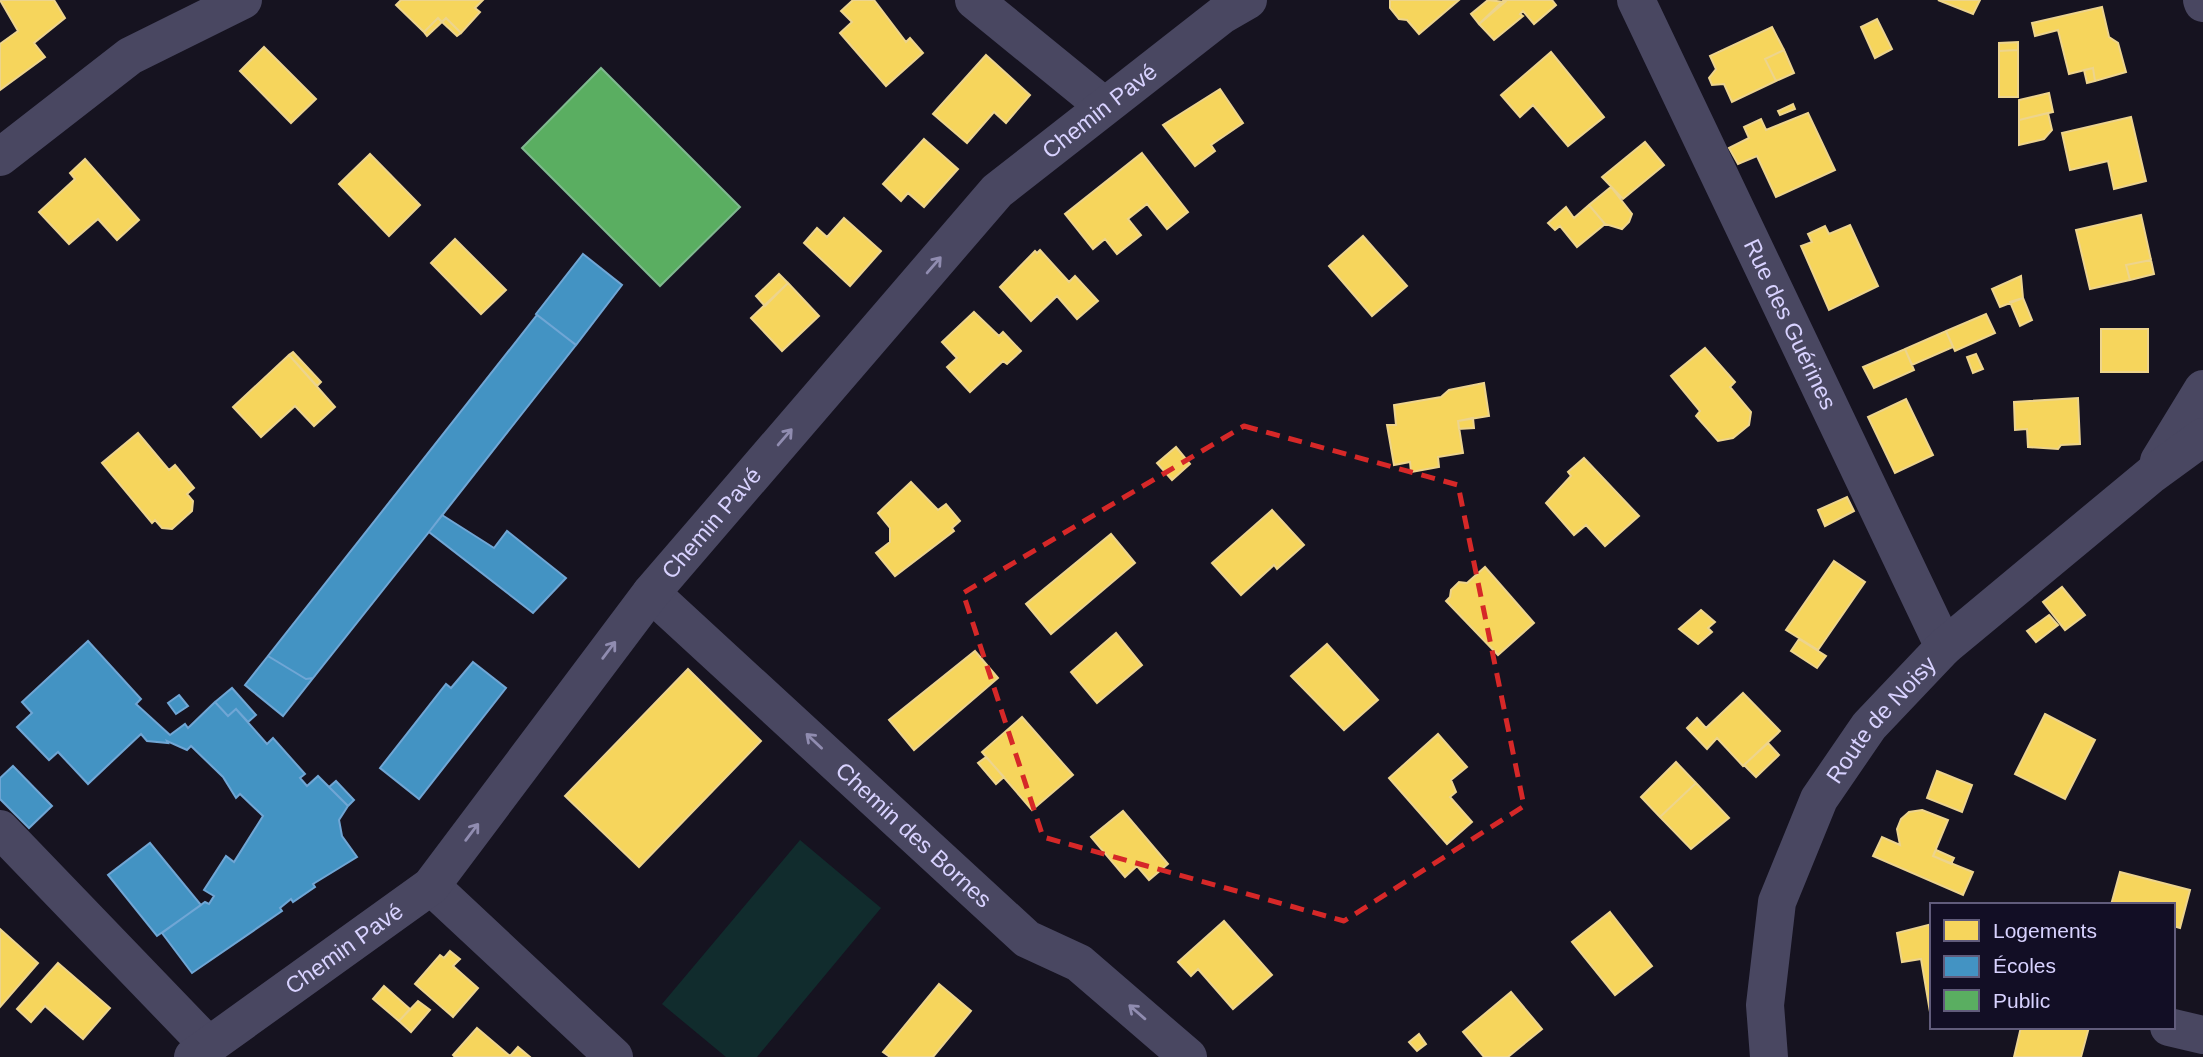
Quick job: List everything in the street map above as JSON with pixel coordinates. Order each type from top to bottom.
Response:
[{"type":"street","points":[[0,157],[130,56],[243,0]]},
{"type":"street","points":[[974,0],[1104,106]]},
{"type":"street","name":"Chemin Pavé","points":[[201,1051],[431,886],[652,593],[997,191],[1222,15],[1248,0]]},
{"type":"street","name":"Rue des Guérines","points":[[1636,0],[1944,647]]},
{"type":"street","name":"Route de Noisy","points":[[2151,475],[2203,389]]},
{"type":"street","name":"Route de Noisy","points":[[1769,1057],[1765,1005],[1777,902],[1819,799],[1869,726],[1944,647],[2151,475],[2203,437]]},
{"type":"street","name":"Chemin des Bornes","points":[[652,593],[1027,939],[1079,963],[1188,1057]]},
{"type":"street","points":[[0,830],[201,1051]]},
{"type":"street","points":[[431,886],[614,1057]]},
{"type":"street","points":[[2175,1028],[2203,1035]]},
{"type":"highlighted area","points":[[1244,426],[1458,485],[1524,806],[1344,921],[1043,837],[963,593]]},
{"type":"green space","points":[[800,840],[881,908],[757,1057],[726,1057],[662,1004]]},
{"type":"building: Logements","points":[[0,0],[54,0],[65,18],[34,43],[45,57],[0,90],[0,44],[18,31]]},
{"type":"building: Logements","points":[[401,0],[483,0],[475,8],[480,12],[461,33],[446,18],[442,22],[438,18],[424,32],[396,5]]},
{"type":"building: Logements","points":[[853,0],[874,0],[906,42],[910,38],[923,53],[886,86],[840,33],[852,22],[841,11]]},
{"type":"building: Logements","points":[[1390,0],[1459,0],[1419,34],[1407,20],[1399,19],[1390,8]]},
{"type":"building: Logements","points":[[1488,0],[1505,2],[1479,24],[1471,14]]},
{"type":"building: Logements","points":[[1504,0],[1552,0],[1556,5],[1534,24],[1523,11],[1520,14],[1523,16],[1494,40],[1479,24]]},
{"type":"building: Logements","points":[[1938,0],[1980,0],[1973,14]]},
{"type":"building: Logements","points":[[2102,7],[2109,37],[2118,43],[2126,72],[2095,81],[2093,68],[2069,74],[2058,30],[2035,36],[2032,23]]},
{"type":"building: Logements","points":[[438,18],[442,22],[427,36],[424,32]]},
{"type":"building: Logements","points":[[446,18],[461,33],[457,36],[442,22]]},
{"type":"building: Logements","points":[[1877,19],[1892,49],[1875,58],[1861,27]]},
{"type":"building: Logements","points":[[1772,27],[1784,50],[1765,59],[1776,81],[1732,102],[1724,84],[1712,85],[1709,78],[1716,69],[1710,56]]},
{"type":"building: Logements","points":[[2018,42],[2018,50],[1999,51],[1999,43]]},
{"type":"building: Logements","points":[[264,47],[316,99],[291,123],[240,71]]},
{"type":"building: Logements","points":[[1784,50],[1794,73],[1776,81],[1765,59]]},
{"type":"building: Logements","points":[[2018,50],[2018,97],[1999,97],[1999,51]]},
{"type":"building: Logements","points":[[1551,52],[1604,117],[1568,146],[1533,105],[1520,117],[1501,95]]},
{"type":"building: Logements","points":[[986,55],[1030,95],[1006,123],[994,112],[967,143],[933,114]]},
{"type":"building: Logements","points":[[2093,68],[2095,81],[2087,83],[2084,70]]},
{"type":"building: Logements","points":[[1220,89],[1243,123],[1211,145],[1215,151],[1195,166],[1163,125]]},
{"type":"building: Logements","points":[[2049,93],[2053,112],[2019,120],[2019,100]]},
{"type":"building: Logements","points":[[1793,104],[1795,109],[1780,115],[1778,111]]},
{"type":"building: Logements","points":[[1808,113],[1835,170],[1776,197],[1757,156],[1738,164],[1729,148],[1749,138],[1744,127],[1761,119],[1766,130]]},
{"type":"building: Logements","points":[[2048,113],[2052,130],[2044,139],[2019,145],[2019,120]]},
{"type":"building: Logements","points":[[2131,117],[2146,181],[2114,189],[2108,161],[2070,170],[2062,133]]},
{"type":"building: Logements","points":[[924,139],[958,169],[924,207],[908,193],[901,201],[883,184]]},
{"type":"building: Logements","points":[[1645,142],[1664,165],[1623,199],[1602,177]]},
{"type":"building: Logements","points":[[1142,153],[1188,212],[1167,229],[1147,204],[1128,219],[1141,235],[1117,254],[1105,239],[1093,249],[1065,214]]},
{"type":"building: Logements","points":[[370,154],[420,205],[389,236],[339,184]]},
{"type":"building: Logements","points":[[85,159],[139,220],[117,240],[98,219],[69,244],[39,212],[75,179],[70,173]]},
{"type":"building: Logements","points":[[1611,187],[1632,214],[1622,229],[1605,224],[1589,205]]},
{"type":"building: Logements","points":[[1589,205],[1605,224],[1577,247],[1560,226],[1555,230],[1548,223],[1566,207],[1574,218]]},
{"type":"building: Logements","points":[[2141,215],[2151,260],[2126,265],[2130,280],[2090,289],[2076,230]]},
{"type":"building: Logements","points":[[844,218],[881,251],[850,286],[804,243],[817,228],[827,237]]},
{"type":"building: Logements","points":[[1850,225],[1878,286],[1829,310],[1801,246],[1812,242],[1808,234],[1825,226],[1829,234]]},
{"type":"building: Logements","points":[[1363,236],[1407,286],[1372,316],[1329,266]]},
{"type":"building: Logements","points":[[455,239],[506,290],[481,314],[431,263]]},
{"type":"building: Logements","points":[[1040,250],[1069,282],[1075,276],[1098,301],[1077,319],[1057,296],[1031,321],[1000,287],[1035,251],[1037,253]]},
{"type":"building: Logements","points":[[2151,260],[2154,274],[2130,280],[2126,265]]},
{"type":"building: Logements","points":[[779,274],[788,283],[765,306],[756,296]]},
{"type":"building: Logements","points":[[2021,276],[2023,298],[2000,307],[1992,289]]},
{"type":"building: Logements","points":[[788,283],[819,316],[782,351],[751,318]]},
{"type":"building: Logements","points":[[2023,298],[2032,320],[2020,326],[2010,302]]},
{"type":"building: Logements","points":[[974,312],[999,336],[1003,332],[1021,351],[1007,364],[1003,361],[970,392],[947,367],[957,358],[942,342]]},
{"type":"building: Logements","points":[[1986,314],[1995,333],[1955,351],[1946,331]]},
{"type":"building: Logements","points":[[2101,329],[2148,329],[2148,372],[2101,372]]},
{"type":"building: Logements","points":[[1946,331],[1953,347],[1912,365],[1905,349]]},
{"type":"building: Logements","points":[[1705,348],[1735,382],[1730,387],[1751,412],[1749,425],[1733,438],[1718,441],[1696,416],[1700,411],[1671,376]]},
{"type":"building: Logements","points":[[1905,349],[1914,370],[1874,388],[1863,367]]},
{"type":"building: Logements","points":[[293,352],[321,382],[317,386],[289,355]]},
{"type":"building: Logements","points":[[1976,354],[1983,369],[1973,373],[1967,357]]},
{"type":"building: Logements","points":[[289,355],[335,407],[314,426],[295,406],[261,437],[233,407]]},
{"type":"building: Logements","points":[[1484,383],[1489,416],[1458,421],[1463,453],[1438,457],[1439,467],[1411,472],[1410,462],[1394,465],[1387,425],[1396,425],[1394,405],[1441,397],[1449,390]]},
{"type":"building: Logements","points":[[2078,398],[2080,444],[2061,445],[2058,449],[2028,447],[2027,429],[2015,430],[2014,402]]},
{"type":"building: Logements","points":[[1906,399],[1933,455],[1895,473],[1868,417]]},
{"type":"building: Logements","points":[[1473,418],[1474,428],[1459,429],[1458,421]]},
{"type":"building: Logements","points":[[138,433],[169,470],[175,465],[194,488],[187,494],[193,501],[192,511],[172,529],[162,528],[155,520],[152,523],[102,463]]},
{"type":"building: Logements","points":[[1176,447],[1190,464],[1172,480],[1157,463]]},
{"type":"building: Logements","points":[[1584,458],[1639,516],[1605,546],[1586,525],[1574,535],[1546,503],[1571,476],[1568,472]]},
{"type":"building: Logements","points":[[911,482],[938,510],[946,504],[960,521],[952,528],[954,531],[895,576],[876,553],[890,542],[890,528],[878,513]]},
{"type":"building: Logements","points":[[1847,497],[1854,511],[1825,526],[1818,510]]},
{"type":"building: Logements","points":[[1272,510],[1304,545],[1277,569],[1274,565],[1241,595],[1212,563]]},
{"type":"building: Logements","points":[[1111,534],[1135,563],[1051,634],[1026,604]]},
{"type":"building: Logements","points":[[1834,561],[1865,582],[1818,650],[1786,630]]},
{"type":"building: Logements","points":[[1485,567],[1534,623],[1498,655],[1446,601],[1459,582],[1467,583]]},
{"type":"building: Logements","points":[[2062,587],[2085,615],[2065,630],[2043,602]]},
{"type":"building: Logements","points":[[1701,610],[1715,622],[1708,628],[1712,632],[1698,644],[1679,629]]},
{"type":"building: Logements","points":[[2049,615],[2058,625],[2036,642],[2027,631]]},
{"type":"building: Logements","points":[[1116,633],[1142,665],[1097,703],[1071,672]]},
{"type":"building: Logements","points":[[1799,639],[1826,656],[1817,668],[1791,651]]},
{"type":"building: Logements","points":[[1327,644],[1378,700],[1344,730],[1291,676]]},
{"type":"building: Logements","points":[[975,651],[998,678],[914,750],[889,720]]},
{"type":"building: Logements","points":[[688,669],[761,741],[639,867],[565,796]]},
{"type":"building: Logements","points":[[1743,693],[1780,731],[1743,766],[1717,738],[1707,749],[1687,728],[1697,718],[1706,728]]},
{"type":"building: Logements","points":[[2045,714],[2095,740],[2065,799],[2015,774]]},
{"type":"building: Logements","points":[[1022,717],[1073,775],[1032,810],[982,752]]},
{"type":"building: Logements","points":[[1438,734],[1467,767],[1451,780],[1456,792],[1450,797],[1472,822],[1447,844],[1389,778]]},
{"type":"building: Logements","points":[[1768,743],[1779,755],[1756,777],[1744,765]]},
{"type":"building: Logements","points":[[986,757],[1004,777],[996,784],[978,763]]},
{"type":"building: Logements","points":[[1676,762],[1696,783],[1660,817],[1641,797]]},
{"type":"building: Logements","points":[[1937,771],[1972,785],[1962,812],[1927,798]]},
{"type":"building: Logements","points":[[1696,783],[1729,818],[1691,849],[1660,817]]},
{"type":"building: Logements","points":[[1922,810],[1948,820],[1933,856],[1973,872],[1963,895],[1873,856],[1882,837],[1900,845],[1897,829],[1901,819],[1909,812]]},
{"type":"building: Logements","points":[[1123,811],[1168,864],[1149,880],[1137,866],[1125,877],[1091,837]]},
{"type":"building: Logements","points":[[1936,850],[1954,858],[1951,864],[1933,856]]},
{"type":"building: Logements","points":[[2120,872],[2190,890],[2180,928],[2175,927],[2175,903],[2112,903]]},
{"type":"building: Logements","points":[[1610,912],[1652,966],[1615,995],[1572,942]]},
{"type":"building: Logements","points":[[1224,921],[1272,975],[1233,1009],[1198,969],[1191,976],[1178,962]]},
{"type":"building: Logements","points":[[1930,925],[1930,1012],[1921,959],[1902,962],[1897,933]]},
{"type":"building: Logements","points":[[0,929],[38,963],[0,1007]]},
{"type":"building: Logements","points":[[450,951],[460,959],[453,966],[478,988],[453,1017],[415,984],[440,955],[444,958]]},
{"type":"building: Logements","points":[[58,963],[110,1008],[83,1039],[45,1006],[31,1022],[17,1009]]},
{"type":"building: Logements","points":[[939,984],[971,1011],[933,1057],[890,1057],[883,1052]]},
{"type":"building: Logements","points":[[384,986],[410,1009],[399,1021],[373,999]]},
{"type":"building: Logements","points":[[1511,992],[1542,1029],[1508,1057],[1484,1057],[1463,1032]]},
{"type":"building: Logements","points":[[418,1001],[430,1010],[411,1032],[399,1021]]},
{"type":"building: Logements","points":[[477,1028],[510,1056],[518,1047],[530,1057],[455,1057],[453,1055]]},
{"type":"building: Logements","points":[[2021,1029],[2088,1029],[2081,1057],[2014,1057]]},
{"type":"building: Logements","points":[[1419,1034],[1426,1044],[1417,1051],[1409,1042]]},
{"type":"building: Écoles","points":[[583,254],[622,285],[576,345],[536,314]]},
{"type":"building: Écoles","points":[[537,315],[576,345],[429,532],[313,678],[306,679],[268,656]]},
{"type":"building: Écoles","points":[[442,515],[494,548],[507,531],[566,578],[533,613],[429,532]]},
{"type":"building: Écoles","points":[[88,641],[141,699],[136,704],[170,735],[185,724],[188,728],[215,702],[228,716],[236,709],[267,744],[273,738],[305,774],[300,778],[307,786],[318,776],[348,806],[339,820],[342,836],[357,857],[313,884],[315,887],[293,902],[291,899],[280,908],[282,911],[192,973],[162,933],[205,902],[209,904],[214,896],[204,890],[226,856],[234,862],[263,816],[240,794],[236,798],[223,777],[191,746],[187,750],[167,741],[168,743],[147,741],[141,734],[88,784],[58,752],[49,760],[17,727],[32,713],[22,702]]},
{"type":"building: Écoles","points":[[268,656],[306,679],[313,678],[283,716],[245,685]]},
{"type":"building: Écoles","points":[[473,662],[506,688],[419,799],[380,768],[446,684],[451,688]]},
{"type":"building: Écoles","points":[[232,688],[256,715],[248,722],[236,709],[228,716],[215,702]]},
{"type":"building: Écoles","points":[[179,695],[188,706],[176,714],[168,703]]},
{"type":"building: Écoles","points":[[13,766],[52,806],[29,828],[0,799],[0,778]]},
{"type":"building: Écoles","points":[[336,781],[354,800],[348,806],[329,787]]},
{"type":"building: Écoles","points":[[150,843],[201,905],[157,936],[108,875]]},
{"type":"building: Public","points":[[601,68],[740,207],[660,286],[522,148]]}]
